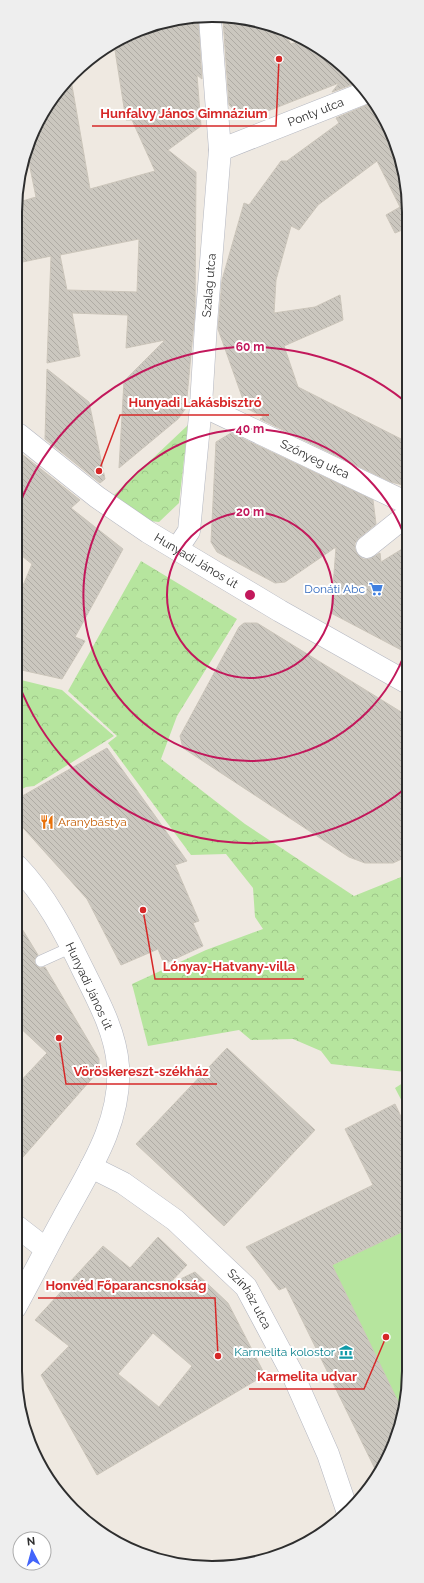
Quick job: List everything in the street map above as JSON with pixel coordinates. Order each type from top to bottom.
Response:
[{"type":"street","name":"Szalag utca","points":[[177,549],[189,531],[201,405],[220,150],[210,22]]},
{"type":"street","name":"Ponty utca","points":[[220,150],[361,94]]},
{"type":"street","name":"Szőnyeg utca","points":[[201,405],[402,501]]},
{"type":"street","name":"Hunyadi János út","points":[[22,437],[97,497],[148,532],[280,611],[402,680]]},
{"type":"street","points":[[367,547],[402,519]]},
{"type":"street","name":"Hunyadi János út","points":[[22,872],[47,904],[72,947],[110,1030],[118,1065],[119,1084],[107,1135],[22,1294]]},
{"type":"street","name":"Színház utca","points":[[91,1167],[123,1183],[175,1220],[246,1287],[294,1375],[328,1454],[345,1506]]},
{"type":"street","points":[[22,1229],[46,1248]]},
{"type":"lane","points":[[41,961],[72,947]]},
{"type":"green space","points":[[188,425],[179,503],[159,522],[150,521],[114,495]]},
{"type":"green space","points":[[141,561],[237,619],[177,716],[161,759],[245,824],[354,896],[402,877],[402,1072],[331,1064],[321,1051],[293,1039],[251,1040],[239,1030],[148,1046],[132,984],[206,950],[263,929],[255,917],[253,888],[226,854],[191,855],[108,743],[117,736],[68,691]]},
{"type":"green space","points":[[22,680],[62,690],[114,736],[34,786],[22,789]]},
{"type":"green space","points":[[402,1084],[402,1101],[395,1088]]},
{"type":"green space","points":[[402,1232],[402,1383],[399,1403],[332,1265]]},
{"type":"building","points":[[198,22],[202,79],[197,75],[201,126],[168,150],[196,172],[195,311],[186,408],[178,419],[119,468],[124,381],[165,340],[126,348],[128,315],[72,313],[80,356],[47,363],[51,256],[22,262],[22,201],[36,197],[29,161],[36,139],[54,106],[72,84],[90,189],[155,171],[132,120],[126,120],[115,48],[139,36],[163,28]],"holes":[[[139,239],[137,292],[67,290],[60,255]]]},
{"type":"building","points":[[223,22],[261,28],[285,36],[291,44],[296,42],[307,47],[328,61],[352,84],[332,92],[339,83],[255,116],[244,116],[229,105]]},
{"type":"building","points":[[369,104],[377,117],[388,139],[396,163],[402,200],[402,230],[395,233],[386,215],[400,207],[377,161],[318,205],[299,230],[291,226],[276,280],[274,313],[315,307],[340,295],[343,320],[284,346],[298,387],[402,439],[402,485],[391,482],[260,419],[264,417],[246,408],[218,329],[222,280],[244,203],[249,205],[281,161],[287,161],[339,123],[336,118]]},
{"type":"building","points":[[47,369],[89,402],[105,479],[100,483],[45,439]]},
{"type":"building","points":[[231,433],[373,500],[376,524],[359,538],[355,543],[355,549],[358,555],[363,559],[369,559],[380,553],[381,562],[402,549],[402,650],[331,613],[336,547],[285,582],[275,583],[217,552],[211,542],[216,442]]},
{"type":"building","points":[[22,454],[80,500],[71,508],[123,549],[75,637],[85,641],[62,679],[22,670],[22,588],[32,564],[22,556]]},
{"type":"building","points":[[244,623],[257,623],[402,713],[402,859],[393,863],[365,863],[349,857],[183,748],[180,736],[239,627]]},
{"type":"building","points":[[107,748],[187,861],[175,865],[199,921],[193,923],[203,946],[164,964],[158,949],[121,965],[87,899],[22,827],[22,796]]},
{"type":"building","points":[[22,929],[38,955],[34,960],[35,964],[40,968],[45,967],[99,1059],[99,1067],[96,1074],[22,1158],[22,1080],[47,1053],[22,1030]]},
{"type":"building","points":[[227,1048],[315,1130],[224,1226],[136,1144]]},
{"type":"building","name":"Karmelita kolostor","points":[[395,1104],[402,1119],[402,1232],[332,1265],[399,1403],[396,1420],[388,1444],[375,1469],[286,1287],[279,1290],[246,1247],[373,1185],[345,1129]]},
{"type":"building","points":[[158,1237],[187,1265],[168,1285],[195,1272],[228,1303],[265,1375],[97,1475],[41,1375],[69,1346],[35,1320],[103,1246],[130,1268]],"holes":[[[153,1333],[192,1366],[159,1407],[118,1374]]]},
{"type":"place","name":"Hunfalvy János Gimnázium","points":[[279,59]]},
{"type":"place","name":"Hunyadi Lakásbisztró","points":[[99,471]]},
{"type":"place","name":"Donáti Abc","points":[[376,589]]},
{"type":"place","name":"Aranybástya","points":[[47,822]]},
{"type":"place","name":"Lónyay-Hatvany-villa","points":[[143,910]]},
{"type":"place","name":"Vöröskereszt-székház","points":[[59,1038]]},
{"type":"place","name":"Karmelita udvar","points":[[386,1337]]},
{"type":"place","name":"Karmelita kolostor","points":[[346,1352]]},
{"type":"place","name":"Honvéd Főparancsnokság","points":[[218,1356]]}]
